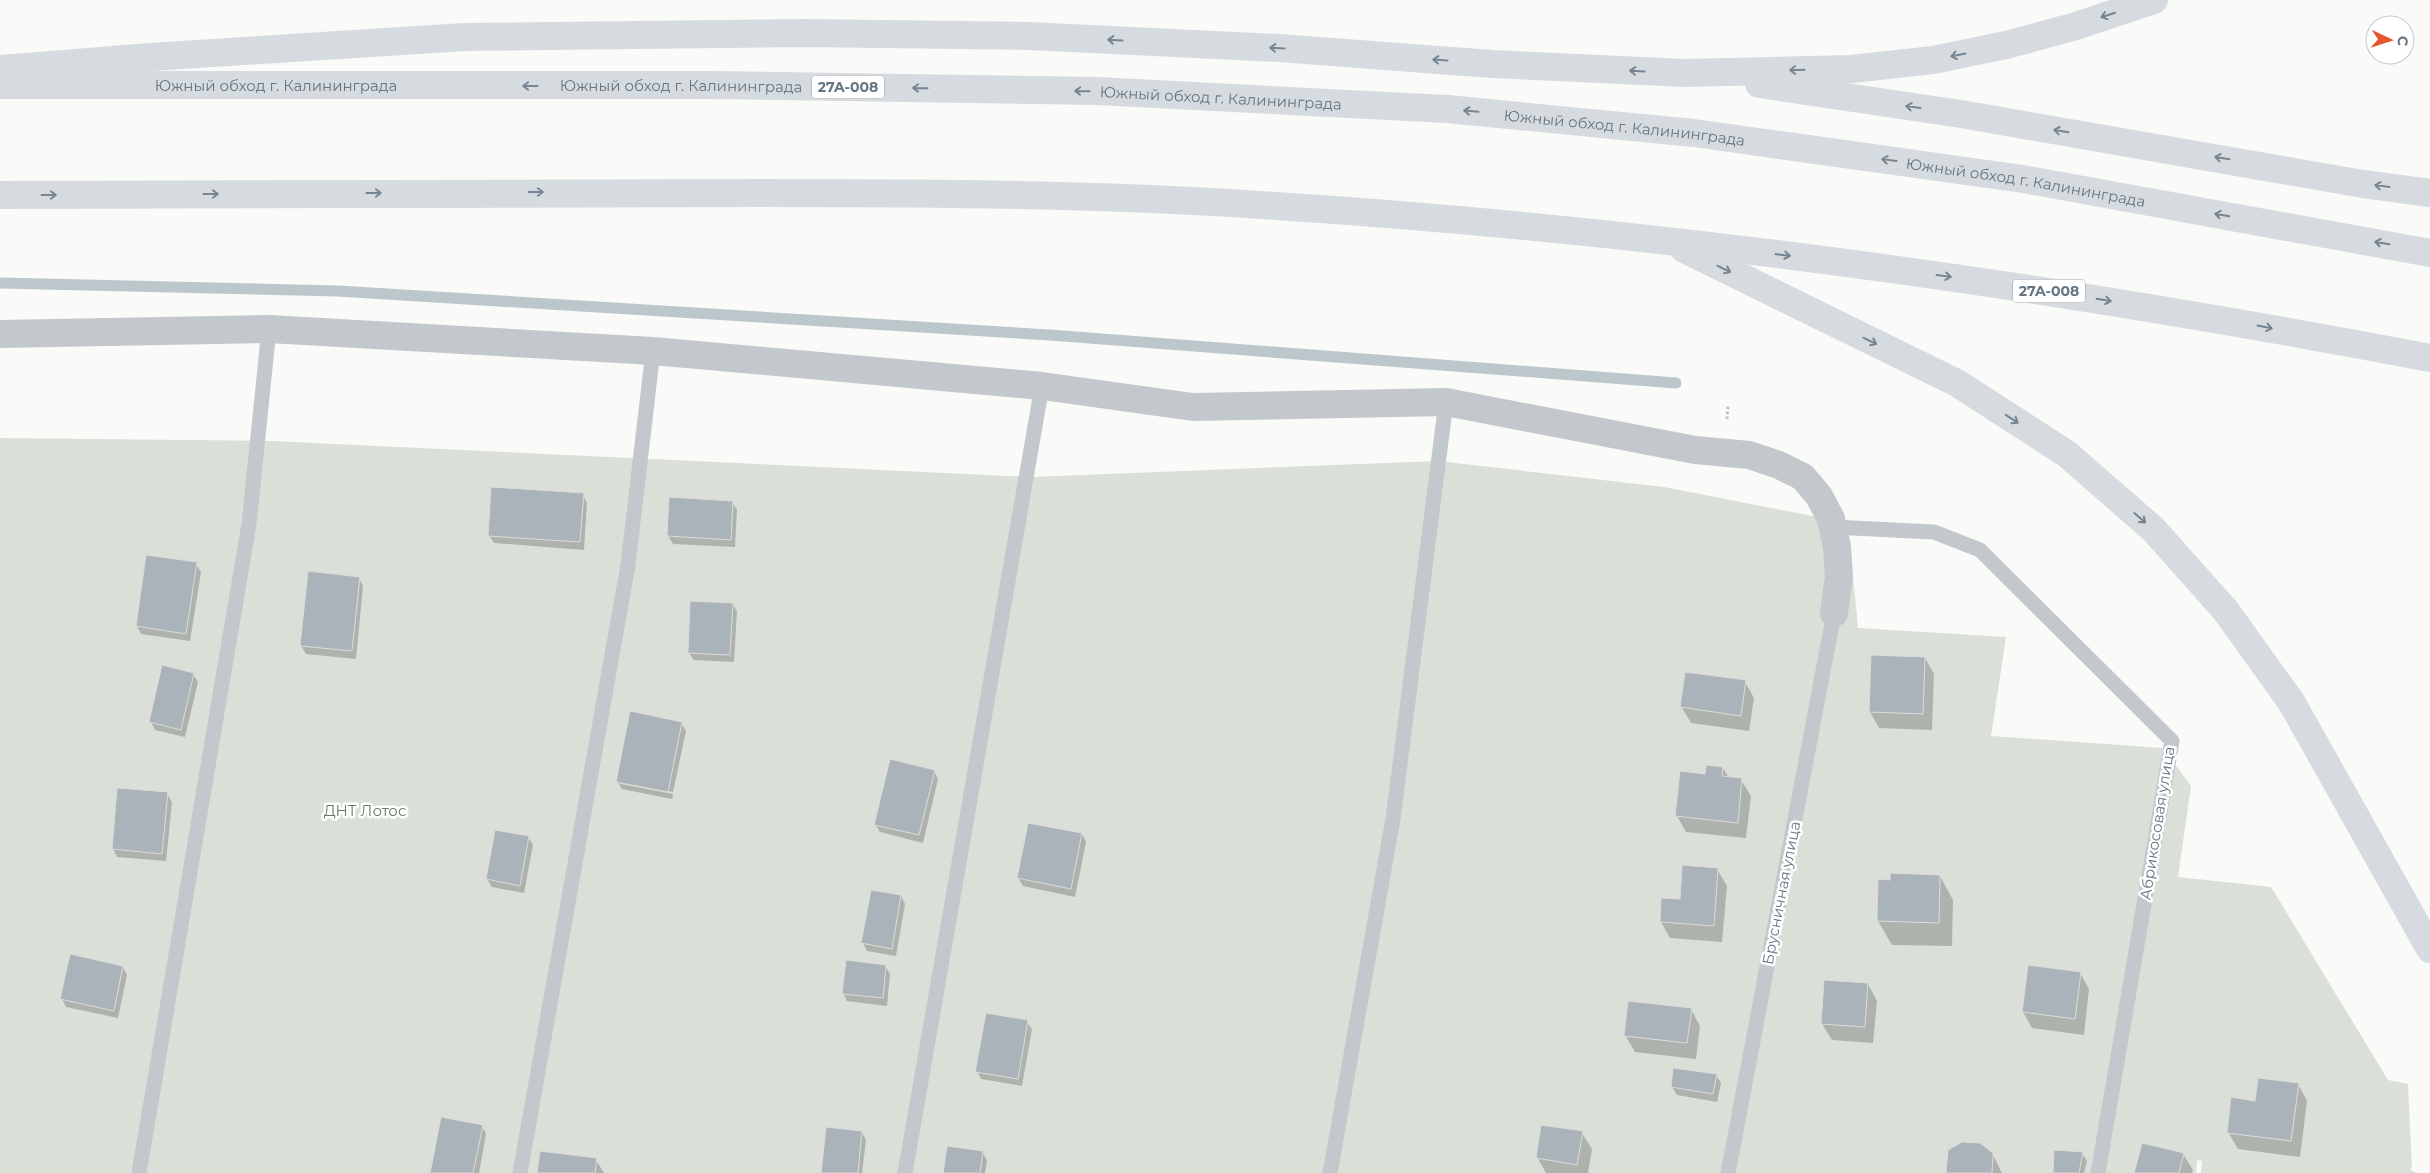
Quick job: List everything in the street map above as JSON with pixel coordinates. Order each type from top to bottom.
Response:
[{"type":"highway","points":[[0,69],[150,56],[464,37],[803,33],[1029,36],[1279,48],[1492,64],[1685,73],[1852,69],[1933,60],[2006,45],[2076,26],[2154,0]]},
{"type":"highway","points":[[1685,73],[1961,114],[2363,184],[2430,193]]},
{"type":"highway","name":"Южный обход г. Калининграда","points":[[0,85],[713,86],[1068,90],[1447,109],[1694,133],[2023,179],[2430,253]]},
{"type":"highway","name":"27А-008","points":[[0,195],[511,192],[896,193],[1274,205],[1665,240],[2002,284],[2258,325],[2430,358]]},
{"type":"highway","points":[[1665,240],[1957,383],[2067,454],[2153,529],[2226,611],[2292,703],[2430,949]]},
{"type":"street","points":[[0,334],[268,329],[653,351],[1042,386],[1193,407],[1446,402],[1695,450],[1749,455],[1779,465],[1803,477],[1819,496],[1831,519],[1837,547],[1839,577],[1834,613]]},
{"type":"lane","points":[[139,1173],[249,524],[268,329]]},
{"type":"lane","points":[[520,1173],[628,565],[653,351]]},
{"type":"lane","points":[[905,1173],[1042,386]]},
{"type":"lane","points":[[1330,1173],[1393,819],[1446,402]]},
{"type":"lane","name":"Абрикосовая улица","points":[[1832,527],[1934,532],[1980,550],[2172,741],[2098,1173]]},
{"type":"lane","name":"Брусничная улица","points":[[1728,1173],[1834,613]]},
{"type":"green space","name":"ДНТ Лотос","points":[[0,438],[271,441],[1031,477],[1438,461],[1664,487],[1848,523],[1858,628],[2006,637],[1991,736],[2163,748],[2191,786],[2178,877],[2271,887],[2388,1080],[2408,1084],[2412,1168],[2410,1170],[2417,1173],[2201,1173],[2202,1161],[2197,1160],[2196,1173],[0,1173]]},
{"type":"building","points":[[491,487],[584,493],[580,542],[488,536]]},
{"type":"building","points":[[669,497],[733,501],[731,540],[667,536]]},
{"type":"building","points":[[146,555],[197,562],[186,634],[136,626]]},
{"type":"building","points":[[308,571],[360,577],[352,651],[300,646]]},
{"type":"building","points":[[690,601],[733,603],[730,655],[688,653]]},
{"type":"building","points":[[1871,655],[1925,657],[1923,714],[1869,712]]},
{"type":"building","points":[[162,665],[194,673],[181,730],[149,722]]},
{"type":"building","points":[[1685,672],[1746,680],[1741,716],[1680,707]]},
{"type":"building","points":[[630,711],[682,722],[668,792],[616,782]]},
{"type":"building","points":[[890,759],[935,770],[919,835],[874,825]]},
{"type":"building","points":[[1706,765],[1723,767],[1722,776],[1742,778],[1738,823],[1675,816],[1680,771],[1705,774]]},
{"type":"building","points":[[117,788],[168,792],[162,854],[112,849]]},
{"type":"building","points":[[1028,823],[1082,833],[1071,889],[1017,878]]},
{"type":"building","points":[[495,830],[529,836],[520,886],[486,879]]},
{"type":"building","points":[[1682,865],[1718,868],[1714,926],[1660,922],[1661,898],[1680,899]]},
{"type":"building","points":[[1890,873],[1940,875],[1939,923],[1877,921],[1878,879],[1890,880]]},
{"type":"building","points":[[871,890],[901,895],[892,949],[861,943]]},
{"type":"building","points":[[70,954],[123,966],[114,1011],[60,999]]},
{"type":"building","points":[[846,960],[886,965],[883,998],[842,994]]},
{"type":"building","points":[[2028,965],[2081,972],[2075,1019],[2022,1012]]},
{"type":"building","points":[[1824,980],[1868,983],[1865,1027],[1821,1024]]},
{"type":"building","points":[[1628,1001],[1692,1008],[1687,1043],[1624,1036]]},
{"type":"building","points":[[986,1013],[1028,1020],[1018,1079],[975,1072]]},
{"type":"building","points":[[1673,1068],[1717,1074],[1713,1094],[1671,1087]]},
{"type":"building","points":[[2258,1078],[2299,1083],[2291,1141],[2227,1133],[2231,1097],[2255,1101]]},
{"type":"building","points":[[441,1117],[483,1125],[473,1173],[430,1173]]},
{"type":"building","points":[[1541,1125],[1583,1131],[1577,1165],[1536,1158]]},
{"type":"building","points":[[826,1127],[862,1131],[858,1173],[821,1173]]},
{"type":"building","points":[[1962,1142],[1980,1143],[1993,1153],[1992,1173],[1946,1173],[1948,1150]]},
{"type":"building","points":[[2142,1143],[2184,1153],[2179,1173],[2134,1173]]},
{"type":"building","points":[[947,1146],[983,1151],[980,1173],[943,1173]]},
{"type":"building","points":[[2054,1150],[2083,1152],[2079,1173],[2053,1173]]},
{"type":"building","points":[[540,1151],[597,1158],[595,1173],[537,1173]]},
{"type":"waterway","points":[[0,283],[338,291],[1050,335],[1676,383]]}]
